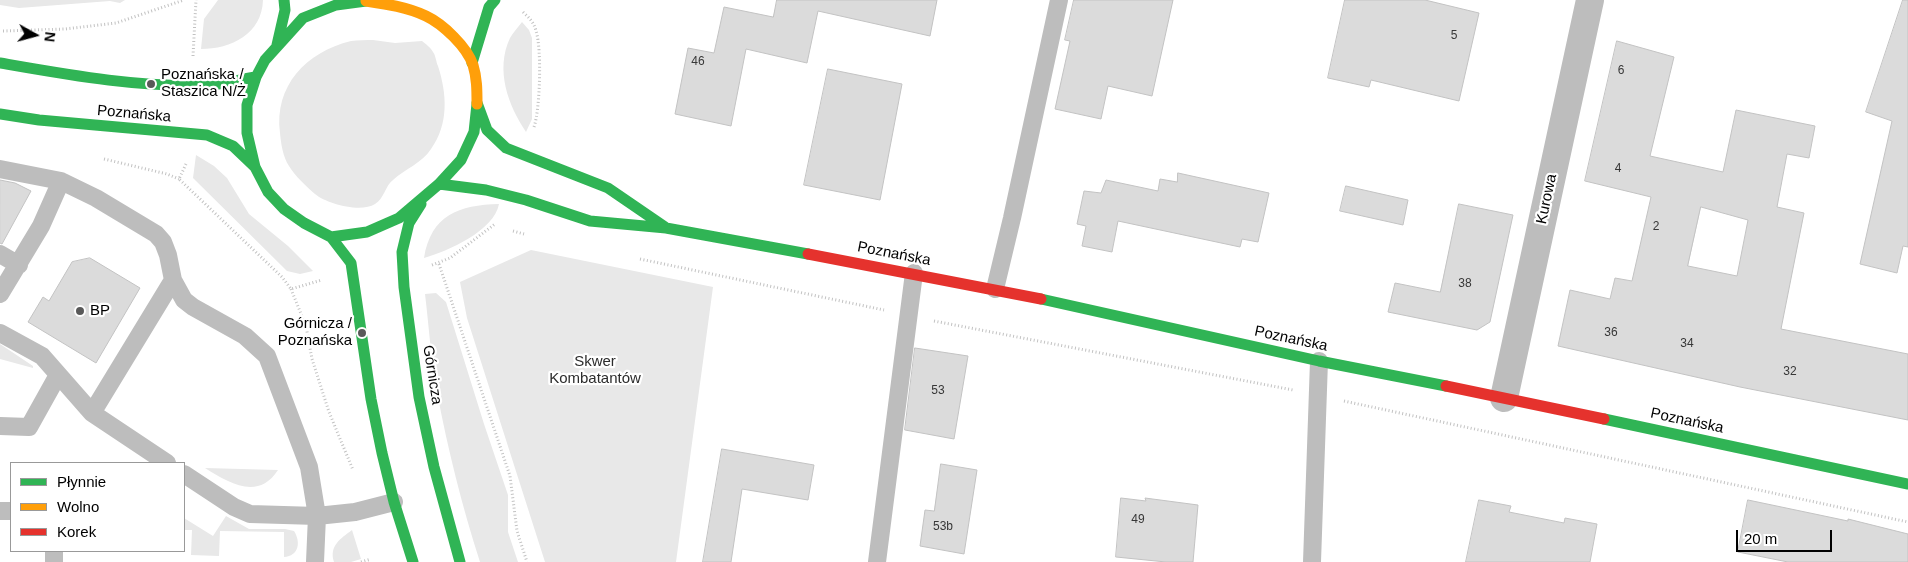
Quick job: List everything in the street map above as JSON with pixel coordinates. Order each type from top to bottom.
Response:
[{"type":"street","points":[[277,45],[285,10],[284,0]]},
{"type":"street","points":[[331,237],[367,232],[399,218],[440,184],[461,160],[474,132],[477,103],[472,63],[453,35],[427,16],[398,6],[365,0],[336,4],[303,18],[265,60],[256,77],[247,105],[246,133],[255,167],[268,192],[284,210],[331,237],[351,263],[371,399],[394,502],[413,562]]},
{"type":"street","points":[[398,6],[410,0]]},
{"type":"street","points":[[472,63],[489,7],[495,0]]},
{"type":"street","name":"Kurowa","points":[[1504,398],[1590,0]]},
{"type":"street","name":"Poznańska","points":[[0,62],[73,75],[151,84],[212,85],[256,77]]},
{"type":"street","name":"Poznańska","points":[[477,103],[487,130],[506,148],[608,188],[666,228]]},
{"type":"street","name":"Poznańska","points":[[0,114],[39,120],[207,135],[233,146],[255,167]]},
{"type":"street","name":"Poznańska","points":[[440,184],[501,194],[590,221],[666,228],[914,273],[1319,361],[1504,398],[1908,484]]},
{"type":"street","name":"Górnicza","points":[[427,195],[409,223],[402,252],[402,269],[419,397],[434,467],[460,562]]},
{"type":"lane","points":[[995,290],[1059,0]]},
{"type":"lane","points":[[0,169],[61,182],[96,198],[156,234],[163,242],[168,255],[173,280],[184,300],[245,336],[267,356],[309,468],[317,516],[315,562]]},
{"type":"lane","points":[[0,294],[41,226],[61,182]]},
{"type":"lane","points":[[0,254],[19,265]]},
{"type":"lane","points":[[877,562],[914,273]]},
{"type":"lane","points":[[92,413],[173,280]]},
{"type":"lane","points":[[0,333],[42,356],[92,413],[166,462]]},
{"type":"lane","points":[[1312,562],[1319,361]]},
{"type":"lane","points":[[0,426],[29,428],[58,375]]},
{"type":"lane","points":[[185,475],[241,511],[250,514],[317,516],[366,510],[394,502]]},
{"type":"path","points":[[0,31],[65,29],[116,23],[184,0]]},
{"type":"path","points":[[188,133],[186,167],[179,180],[282,277],[291,289],[306,326],[312,359],[328,412],[355,476],[366,510]]},
{"type":"path","points":[[513,231],[532,235]]},
{"type":"path","points":[[638,258],[908,316],[1317,395],[1908,522]]},
{"type":"path","points":[[439,263],[510,476],[517,531],[527,562]]},
{"type":"path","points":[[291,289],[312,282],[354,276]]},
{"type":"path","points":[[361,562],[371,559]]},
{"type":"green space","points":[[0,0],[125,0],[120,3],[110,1],[19,8],[0,5]]},
{"type":"green space","points":[[218,0],[263,0],[257,22],[243,37],[223,46],[201,49],[204,19]]},
{"type":"green space","points":[[522,22],[529,30],[532,38],[532,119],[526,132],[509,99],[504,75],[504,62],[510,38]]},
{"type":"green space","points":[[373,40],[395,43],[422,41],[431,49],[441,77],[445,109],[441,129],[431,149],[423,158],[390,183],[378,202],[369,207],[361,208],[344,206],[320,198],[294,173],[287,162],[283,150],[279,116],[282,100],[288,86],[307,63],[320,53],[335,46],[351,41]]},
{"type":"green space","points":[[196,155],[214,166],[227,178],[249,214],[288,246],[313,271],[300,274],[287,271],[193,178]]},
{"type":"green space","points":[[499,204],[489,223],[469,239],[424,258],[433,232],[440,222],[449,215],[471,207]]},
{"type":"green space","name":"Skwer Kombatantów","points":[[531,250],[713,287],[676,562],[545,562],[467,318],[460,282]]},
{"type":"green space","points":[[436,293],[446,302],[508,495],[508,532],[518,562],[480,562],[473,541],[451,457],[435,380],[425,294]]},
{"type":"green space","points":[[0,344],[33,366],[33,368],[0,359]]},
{"type":"green space","points":[[205,468],[278,470],[262,485],[252,487],[233,483]]},
{"type":"green space","points":[[226,516],[249,529],[285,529],[294,531],[298,544],[293,554],[284,557],[284,532],[220,531],[219,556],[191,555],[192,530],[185,530],[185,519],[213,536]]},
{"type":"green space","points":[[352,530],[361,559],[351,562],[334,562],[334,547]]},
{"type":"building","points":[[777,0],[937,0],[930,36],[818,11],[807,63],[746,49],[731,126],[675,114],[688,48],[714,53],[724,7],[773,17]]},
{"type":"building","points":[[1074,0],[1173,0],[1152,96],[1108,86],[1101,119],[1055,109],[1070,41],[1065,40]]},
{"type":"building","points":[[1345,0],[1425,0],[1479,13],[1459,101],[1371,80],[1369,87],[1328,78]]},
{"type":"building","points":[[1903,0],[1908,0],[1908,247],[1903,246],[1897,273],[1860,264],[1892,121],[1866,112]]},
{"type":"building","points":[[1617,41],[1674,57],[1650,156],[1723,172],[1736,110],[1815,126],[1809,158],[1787,154],[1777,207],[1804,213],[1781,329],[1908,354],[1908,420],[1740,387],[1558,346],[1570,290],[1610,299],[1615,278],[1632,281],[1651,197],[1585,181]],"holes":[[[1701,207],[1748,220],[1737,276],[1688,266]]]},
{"type":"building","points":[[828,69],[902,84],[880,200],[804,185]]},
{"type":"building","points":[[1178,173],[1269,193],[1258,242],[1242,239],[1240,247],[1118,221],[1112,252],[1082,246],[1086,226],[1077,224],[1084,191],[1101,193],[1106,180],[1158,191],[1160,179],[1177,182]]},
{"type":"building","points":[[0,180],[15,183],[31,191],[2,244],[0,243]]},
{"type":"building","points":[[1346,186],[1408,200],[1403,225],[1340,211]]},
{"type":"building","points":[[1459,204],[1513,215],[1490,322],[1477,330],[1388,312],[1395,283],[1440,292]]},
{"type":"building","name":"BP","points":[[90,258],[140,288],[96,363],[28,322],[43,297],[49,301],[72,262]]},
{"type":"building","points":[[915,348],[968,356],[954,439],[905,430]]},
{"type":"building","points":[[722,449],[814,465],[808,500],[742,489],[731,562],[703,562]]},
{"type":"building","points":[[941,464],[977,470],[964,554],[920,546],[925,510],[934,511]]},
{"type":"building","points":[[1121,498],[1146,501],[1145,498],[1198,505],[1193,562],[1166,562],[1116,557]]},
{"type":"building","points":[[1479,500],[1511,506],[1509,512],[1564,523],[1565,518],[1597,524],[1590,562],[1466,562]]},
{"type":"building","points":[[1748,500],[1848,521],[1848,519],[1908,534],[1908,562],[1788,562],[1738,552]]},
{"type":"traffic: fast","points":[[277,45],[285,10],[284,0]]},
{"type":"traffic: fast","points":[[472,63],[489,7],[495,0]]},
{"type":"traffic: fast","points":[[366,1],[336,5],[303,18],[265,60],[256,77],[247,105],[247,133],[255,167],[268,192],[284,209],[304,223],[331,237],[367,232],[399,218],[439,184],[461,160],[474,132],[477,104]]},
{"type":"traffic: fast","points":[[0,63],[105,80],[157,85],[210,85],[256,77]]},
{"type":"traffic: fast","points":[[477,103],[487,130],[506,148],[608,188],[665,227]]},
{"type":"traffic: fast","points":[[0,114],[39,120],[207,135],[233,146],[255,167]]},
{"type":"traffic: fast","points":[[439,184],[486,190],[526,200],[590,221],[666,228],[808,254]]},
{"type":"traffic: fast","points":[[421,204],[409,223],[402,252],[404,287],[419,397],[434,467],[460,562]]},
{"type":"traffic: fast","points":[[331,237],[351,263],[371,399],[382,453],[394,502],[413,562]]},
{"type":"traffic: fast","points":[[1041,299],[1319,361],[1446,386]]},
{"type":"traffic: fast","points":[[1604,419],[1908,484]]},
{"type":"traffic: slow","points":[[366,1],[411,10],[433,20],[447,30],[466,51],[473,65],[476,79],[477,104]]},
{"type":"traffic: jam","points":[[808,254],[1041,299]]},
{"type":"traffic: jam","points":[[1446,386],[1604,419]]},
{"type":"place","name":"Poznańska / Staszica N/Ż","points":[[151,84]]},
{"type":"place","name":"BP","points":[[80,311]]},
{"type":"place","name":"Górnicza / Poznańska","points":[[362,333]]}]
